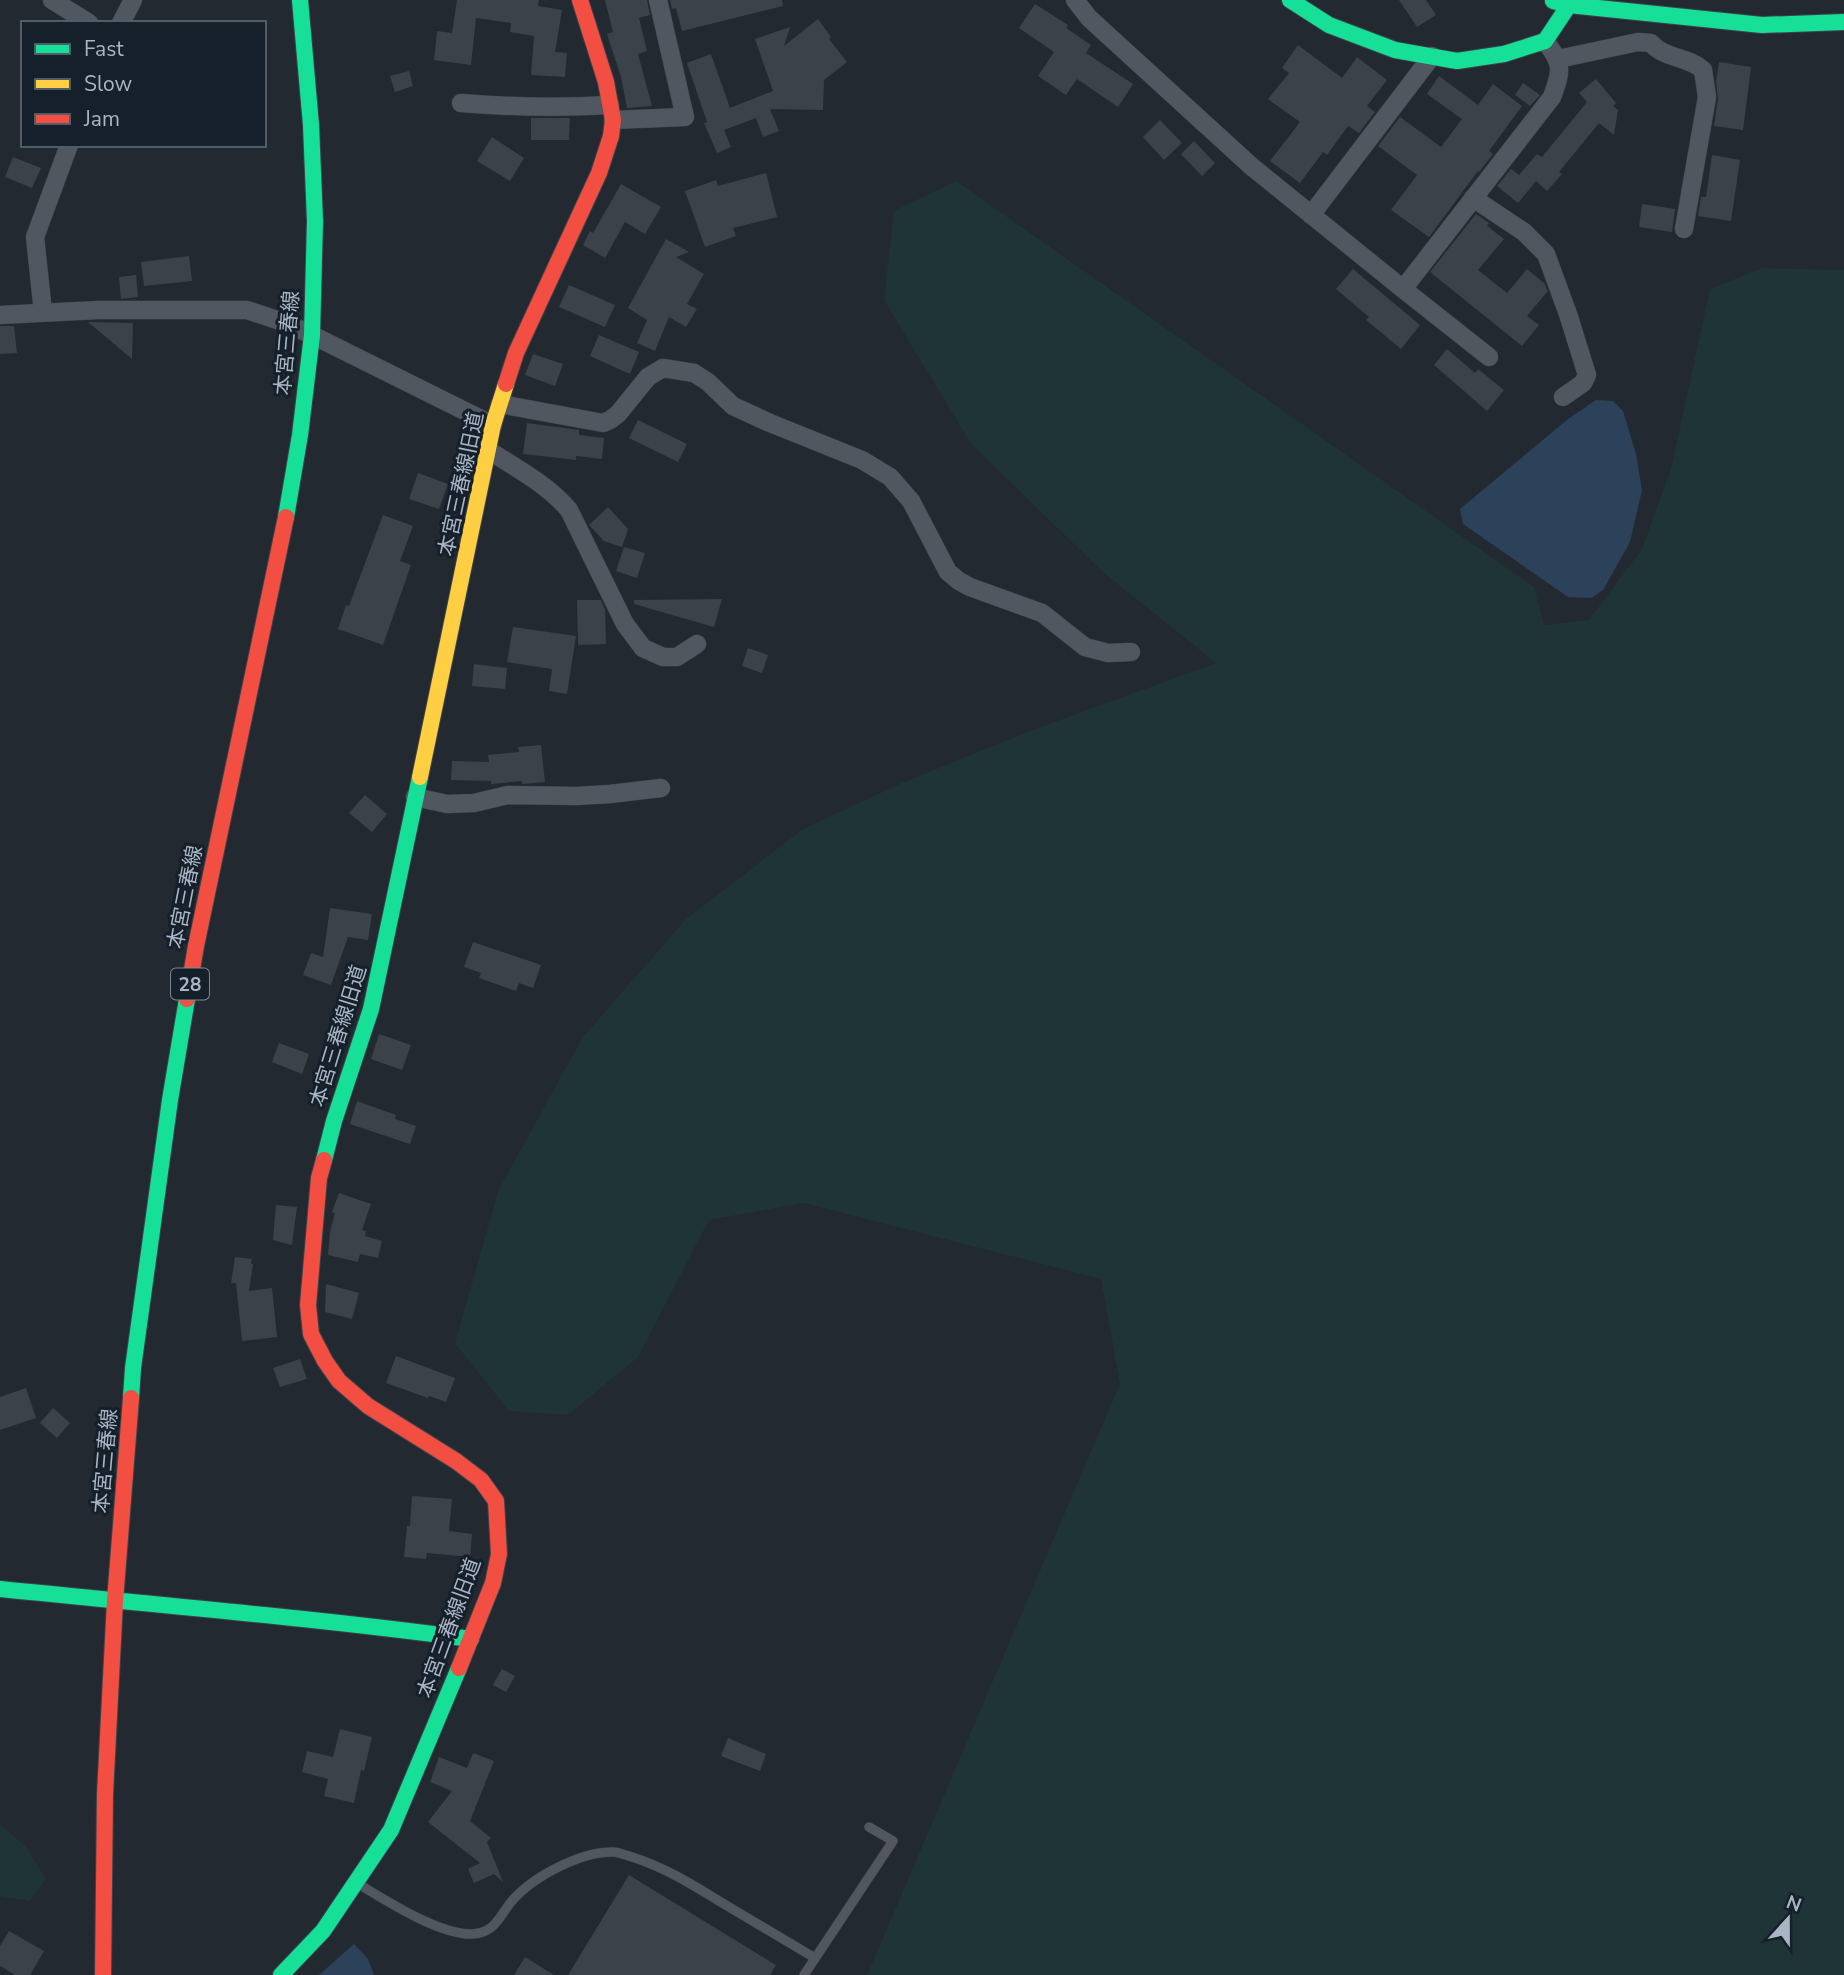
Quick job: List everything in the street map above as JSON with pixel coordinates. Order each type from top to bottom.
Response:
[{"type":"street","points":[[52,0],[86,21]]},
{"type":"street","points":[[122,21],[133,0]]},
{"type":"street","name":"本宮三春線","points":[[103,1975],[105,1794],[114,1601],[133,1368],[170,1100],[202,919],[282,542],[300,435],[312,335],[315,221],[311,125],[300,0]]},
{"type":"street","name":"本宮三春線旧道","points":[[281,1975],[323,1931],[391,1830],[493,1583],[499,1554],[496,1502],[481,1480],[456,1461],[368,1406],[338,1381],[324,1361],[311,1334],[308,1305],[319,1178],[334,1121],[371,1009],[494,425],[516,353],[599,173],[611,136],[611,113],[606,82],[580,0]]},
{"type":"street","points":[[461,103],[685,117],[658,0]]},
{"type":"street","points":[[1075,0],[1089,18],[1251,166],[1489,357]]},
{"type":"street","points":[[1290,0],[1329,25],[1395,50],[1457,61],[1504,54],[1545,41],[1569,5]]},
{"type":"street","points":[[1551,0],[1569,5],[1762,24],[1844,22]]},
{"type":"street","points":[[1403,289],[1552,97],[1558,82],[1558,59],[1545,41]]},
{"type":"street","points":[[1558,59],[1638,42],[1651,43],[1656,50],[1695,64],[1703,70],[1707,97],[1684,229]]},
{"type":"street","points":[[1311,215],[1432,56]]},
{"type":"street","points":[[43,312],[34,237],[68,147]]},
{"type":"street","points":[[1473,198],[1516,226],[1546,254],[1569,314],[1587,375],[1583,383],[1563,397]]},
{"type":"street","points":[[0,315],[43,312],[247,310],[312,335],[494,425]]},
{"type":"street","points":[[500,404],[603,423],[618,414],[648,377],[663,368],[694,373],[708,382],[733,406],[862,460],[890,477],[911,501],[941,562],[958,581],[1042,613],[1085,647],[1108,653],[1131,652]]},
{"type":"street","points":[[488,450],[537,482],[569,509],[625,624],[643,648],[663,657],[677,657],[697,644]]},
{"type":"street","points":[[415,797],[447,804],[474,803],[508,795],[587,795],[661,788]]},
{"type":"street","points":[[0,1589],[361,1624],[471,1639]]},
{"type":"lane","points":[[804,1975],[893,1841],[869,1827]]},
{"type":"lane","points":[[357,1883],[396,1907],[452,1932],[472,1934],[496,1925],[512,1901],[557,1866],[614,1852],[648,1862],[675,1875],[815,1958]]},
{"type":"green space","points":[[956,181],[1534,587],[1544,625],[1589,620],[1642,549],[1671,469],[1710,289],[1762,268],[1844,270],[1844,1975],[867,1975],[1120,1384],[1101,1279],[804,1203],[709,1220],[638,1357],[568,1415],[509,1411],[455,1343],[499,1189],[583,1037],[686,919],[803,829],[902,783],[1030,731],[1216,663],[1104,573],[972,445],[884,300],[894,211]]},
{"type":"green space","points":[[0,1824],[26,1847],[46,1879],[30,1901],[0,1896]]},
{"type":"water","points":[[1596,400],[1613,401],[1623,411],[1636,454],[1642,490],[1630,542],[1603,590],[1591,598],[1568,597],[1463,524],[1460,509],[1568,419]]},
{"type":"water","points":[[354,1944],[368,1959],[374,1975],[319,1975]]},
{"type":"building","points":[[457,0],[539,0],[538,6],[562,10],[555,52],[567,53],[565,77],[531,75],[534,36],[510,32],[511,23],[476,18],[471,65],[434,60],[437,31],[452,33]]},
{"type":"building","points":[[605,0],[647,0],[650,15],[639,18],[647,51],[638,54],[652,106],[627,108],[621,77],[607,34],[613,32]]},
{"type":"building","points":[[670,0],[782,0],[783,6],[682,31],[676,8],[672,9]]},
{"type":"building","points":[[1399,0],[1426,0],[1436,15],[1417,27]]},
{"type":"building","points":[[1035,4],[1068,25],[1066,28],[1091,45],[1086,53],[1133,84],[1118,107],[1077,79],[1066,95],[1038,76],[1054,52],[1019,28]]},
{"type":"building","points":[[818,19],[847,62],[824,80],[823,110],[770,109],[779,131],[763,137],[756,118],[724,130],[731,147],[717,153],[704,123],[707,122],[687,63],[711,54],[730,108],[773,91],[755,39],[790,27],[784,46]]},
{"type":"building","points":[[1298,45],[1342,78],[1357,57],[1387,80],[1367,106],[1375,112],[1359,133],[1348,126],[1327,155],[1323,152],[1300,183],[1270,161],[1300,122],[1268,99],[1289,73],[1282,68]]},
{"type":"building","points":[[1719,62],[1751,67],[1743,130],[1714,126]]},
{"type":"building","points":[[409,71],[413,86],[395,92],[390,76]]},
{"type":"building","points":[[1439,76],[1478,105],[1493,84],[1522,106],[1489,151],[1493,154],[1429,237],[1391,210],[1417,175],[1378,146],[1400,117],[1441,147],[1462,119],[1427,94]]},
{"type":"building","points":[[1596,79],[1616,103],[1613,106],[1618,110],[1614,135],[1599,123],[1547,191],[1536,181],[1518,203],[1497,186],[1511,169],[1519,175],[1537,154],[1542,157],[1587,102],[1579,93]]},
{"type":"building","points":[[1523,83],[1540,95],[1530,106],[1515,95]]},
{"type":"building","points":[[531,118],[570,118],[569,140],[531,140]]},
{"type":"building","points":[[1160,120],[1182,143],[1164,160],[1143,137]]},
{"type":"building","points":[[492,137],[524,158],[510,181],[477,161]]},
{"type":"building","points":[[1194,141],[1215,163],[1202,176],[1181,154]]},
{"type":"building","points":[[1712,155],[1740,160],[1731,221],[1698,216],[1701,197],[1706,197]]},
{"type":"building","points":[[13,157],[41,168],[32,188],[5,177]]},
{"type":"building","points":[[766,173],[777,217],[733,228],[736,236],[705,247],[685,191],[716,180],[718,186]]},
{"type":"building","points":[[621,184],[661,207],[645,234],[625,222],[605,258],[583,245],[590,231],[593,233]]},
{"type":"building","points":[[1642,204],[1675,209],[1672,232],[1639,227]]},
{"type":"building","points":[[1476,214],[1504,239],[1478,270],[1507,293],[1527,269],[1544,283],[1548,291],[1527,316],[1539,325],[1522,346],[1430,272]]},
{"type":"building","points":[[666,239],[689,252],[676,257],[704,274],[687,304],[697,309],[686,327],[669,317],[655,351],[637,343],[647,320],[628,308]]},
{"type":"building","points":[[189,256],[192,281],[144,286],[141,262]]},
{"type":"building","points":[[1353,269],[1420,325],[1401,349],[1366,320],[1369,317],[1336,289]]},
{"type":"building","points":[[136,275],[138,297],[121,299],[119,277]]},
{"type":"building","points":[[569,285],[615,305],[605,327],[559,307]]},
{"type":"building","points":[[88,322],[133,323],[132,359]]},
{"type":"building","points":[[0,326],[14,326],[17,353],[0,354]]},
{"type":"building","points":[[599,335],[639,352],[630,374],[590,356]]},
{"type":"building","points":[[1447,349],[1475,373],[1478,369],[1504,390],[1487,411],[1434,365]]},
{"type":"building","points":[[533,354],[563,364],[555,386],[525,375]]},
{"type":"building","points":[[638,420],[687,444],[678,462],[629,438]]},
{"type":"building","points":[[527,423],[579,430],[579,435],[604,438],[602,459],[576,456],[576,460],[523,454]]},
{"type":"building","points":[[418,473],[448,484],[439,509],[409,499]]},
{"type":"building","points":[[608,507],[628,529],[622,547],[604,541],[589,525]]},
{"type":"building","points":[[383,515],[413,526],[400,561],[411,565],[383,645],[338,629]]},
{"type":"building","points":[[624,547],[645,553],[637,578],[616,571]]},
{"type":"building","points":[[722,599],[714,627],[634,604],[634,600]]},
{"type":"building","points":[[577,600],[601,600],[605,610],[606,644],[578,645]]},
{"type":"building","points":[[513,627],[576,636],[567,694],[549,691],[552,669],[507,662]]},
{"type":"building","points":[[748,648],[768,655],[762,673],[742,666]]},
{"type":"building","points":[[474,664],[507,668],[505,689],[472,686]]},
{"type":"building","points":[[541,745],[545,782],[491,784],[491,781],[451,780],[452,761],[489,762],[488,755],[519,752],[518,747]]},
{"type":"building","points":[[365,795],[387,814],[372,832],[349,813]]},
{"type":"building","points":[[330,908],[372,914],[368,940],[348,937],[331,985],[303,975],[311,953],[323,957]]},
{"type":"building","points":[[473,942],[541,965],[533,988],[519,983],[516,991],[479,978],[481,973],[464,967]]},
{"type":"building","points":[[379,1034],[411,1045],[402,1070],[371,1059]]},
{"type":"building","points":[[279,1043],[309,1054],[302,1074],[272,1062]]},
{"type":"building","points":[[357,1101],[396,1115],[395,1119],[416,1126],[410,1144],[350,1124]]},
{"type":"building","points":[[339,1193],[371,1204],[362,1230],[366,1231],[365,1236],[382,1241],[378,1258],[360,1254],[358,1262],[328,1255],[335,1213],[332,1212]]},
{"type":"building","points":[[276,1205],[297,1207],[292,1245],[273,1240]]},
{"type":"building","points":[[235,1257],[252,1259],[249,1291],[272,1288],[277,1337],[242,1341],[236,1283],[231,1283]]},
{"type":"building","points":[[326,1284],[359,1293],[352,1319],[325,1312]]},
{"type":"building","points":[[396,1356],[455,1378],[446,1402],[386,1383]]},
{"type":"building","points":[[300,1359],[307,1379],[280,1387],[273,1368]]},
{"type":"building","points":[[26,1388],[36,1418],[0,1430],[0,1397]]},
{"type":"building","points":[[53,1408],[70,1423],[57,1438],[40,1423]]},
{"type":"building","points":[[412,1496],[452,1499],[449,1531],[472,1534],[470,1557],[427,1553],[426,1559],[404,1557]]},
{"type":"building","points":[[502,1669],[515,1676],[506,1692],[493,1685]]},
{"type":"building","points":[[340,1729],[372,1737],[354,1803],[324,1796],[328,1779],[302,1772],[307,1751],[333,1757]]},
{"type":"building","points":[[728,1738],[766,1754],[760,1771],[721,1756]]},
{"type":"building","points":[[473,1753],[494,1761],[470,1821],[491,1838],[487,1842],[503,1882],[494,1874],[474,1883],[468,1869],[480,1863],[428,1822],[452,1791],[430,1782],[439,1757],[467,1768]]},
{"type":"building","points":[[629,1875],[776,1965],[770,1975],[568,1975]]},
{"type":"building","points":[[9,1931],[44,1951],[30,1975],[15,1975],[0,1966],[0,1946]]},
{"type":"building","points":[[525,1957],[554,1975],[514,1975]]},
{"type":"traffic: fast","points":[[286,517],[300,435],[312,335],[315,221],[311,125],[300,0]]},
{"type":"traffic: fast","points":[[1290,0],[1329,25],[1395,50],[1457,61],[1504,54],[1545,41],[1569,5]]},
{"type":"traffic: fast","points":[[1553,1],[1569,5],[1762,25],[1844,22]]},
{"type":"traffic: fast","points":[[324,1160],[371,1009],[420,777]]},
{"type":"traffic: fast","points":[[131,1398],[170,1100],[187,999]]},
{"type":"traffic: fast","points":[[0,1589],[295,1618],[471,1639]]},
{"type":"traffic: fast","points":[[281,1975],[323,1931],[391,1830],[459,1668]]},
{"type":"traffic: slow","points":[[420,777],[493,425],[506,384]]},
{"type":"traffic: jam","points":[[506,384],[516,353],[599,173],[611,136],[613,120],[606,82],[580,0]]},
{"type":"traffic: jam","points":[[187,999],[286,517]]},
{"type":"traffic: jam","points":[[324,1160],[319,1178],[308,1305],[311,1334],[339,1381],[368,1406],[456,1461],[481,1480],[496,1501],[499,1554],[493,1583],[459,1668]]},
{"type":"traffic: jam","points":[[103,1975],[105,1794],[115,1601],[131,1398]]}]
